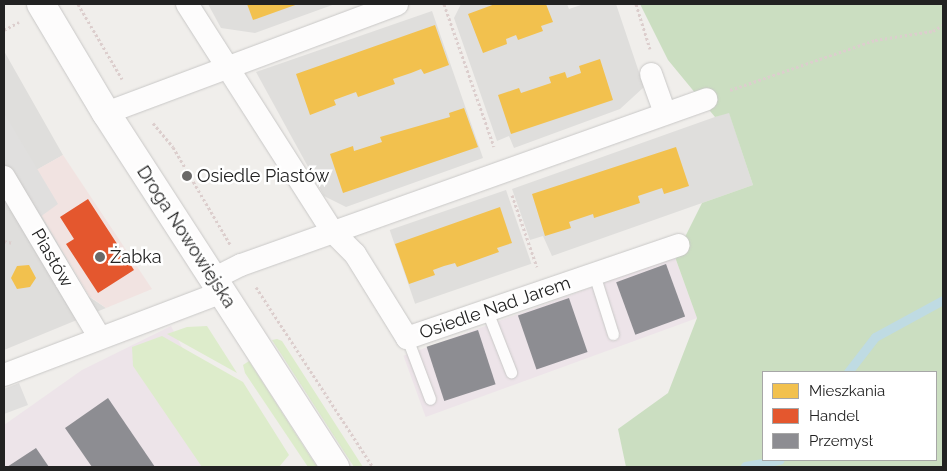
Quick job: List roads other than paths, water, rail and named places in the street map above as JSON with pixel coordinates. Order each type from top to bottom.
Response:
[{"type":"street","name":"Droga Nowowiejska","points":[[41,4],[106,113],[336,467]]},
{"type":"street","name":"Osiedle Nad Jarem","points":[[187,4],[333,232],[355,254],[407,338],[678,245]]},
{"type":"street","points":[[106,113],[397,4]]},
{"type":"street","points":[[651,74],[665,113]]},
{"type":"street","points":[[4,376],[100,338],[217,285],[241,265],[706,99]]},
{"type":"street","name":"Piastów","points":[[4,177],[100,338]]},
{"type":"lane","points":[[594,274],[613,334]]},
{"type":"lane","points":[[487,311],[511,372]]},
{"type":"lane","points":[[407,338],[430,399]]},
{"type":"waterway","points":[[849,371],[875,337],[943,300]]},
{"type":"waterway","points":[[745,466],[773,461]]},
{"type":"place","name":"Osiedle Piastów","points":[[187,176]]},
{"type":"place","name":"Żabka","points":[[100,257]]}]
